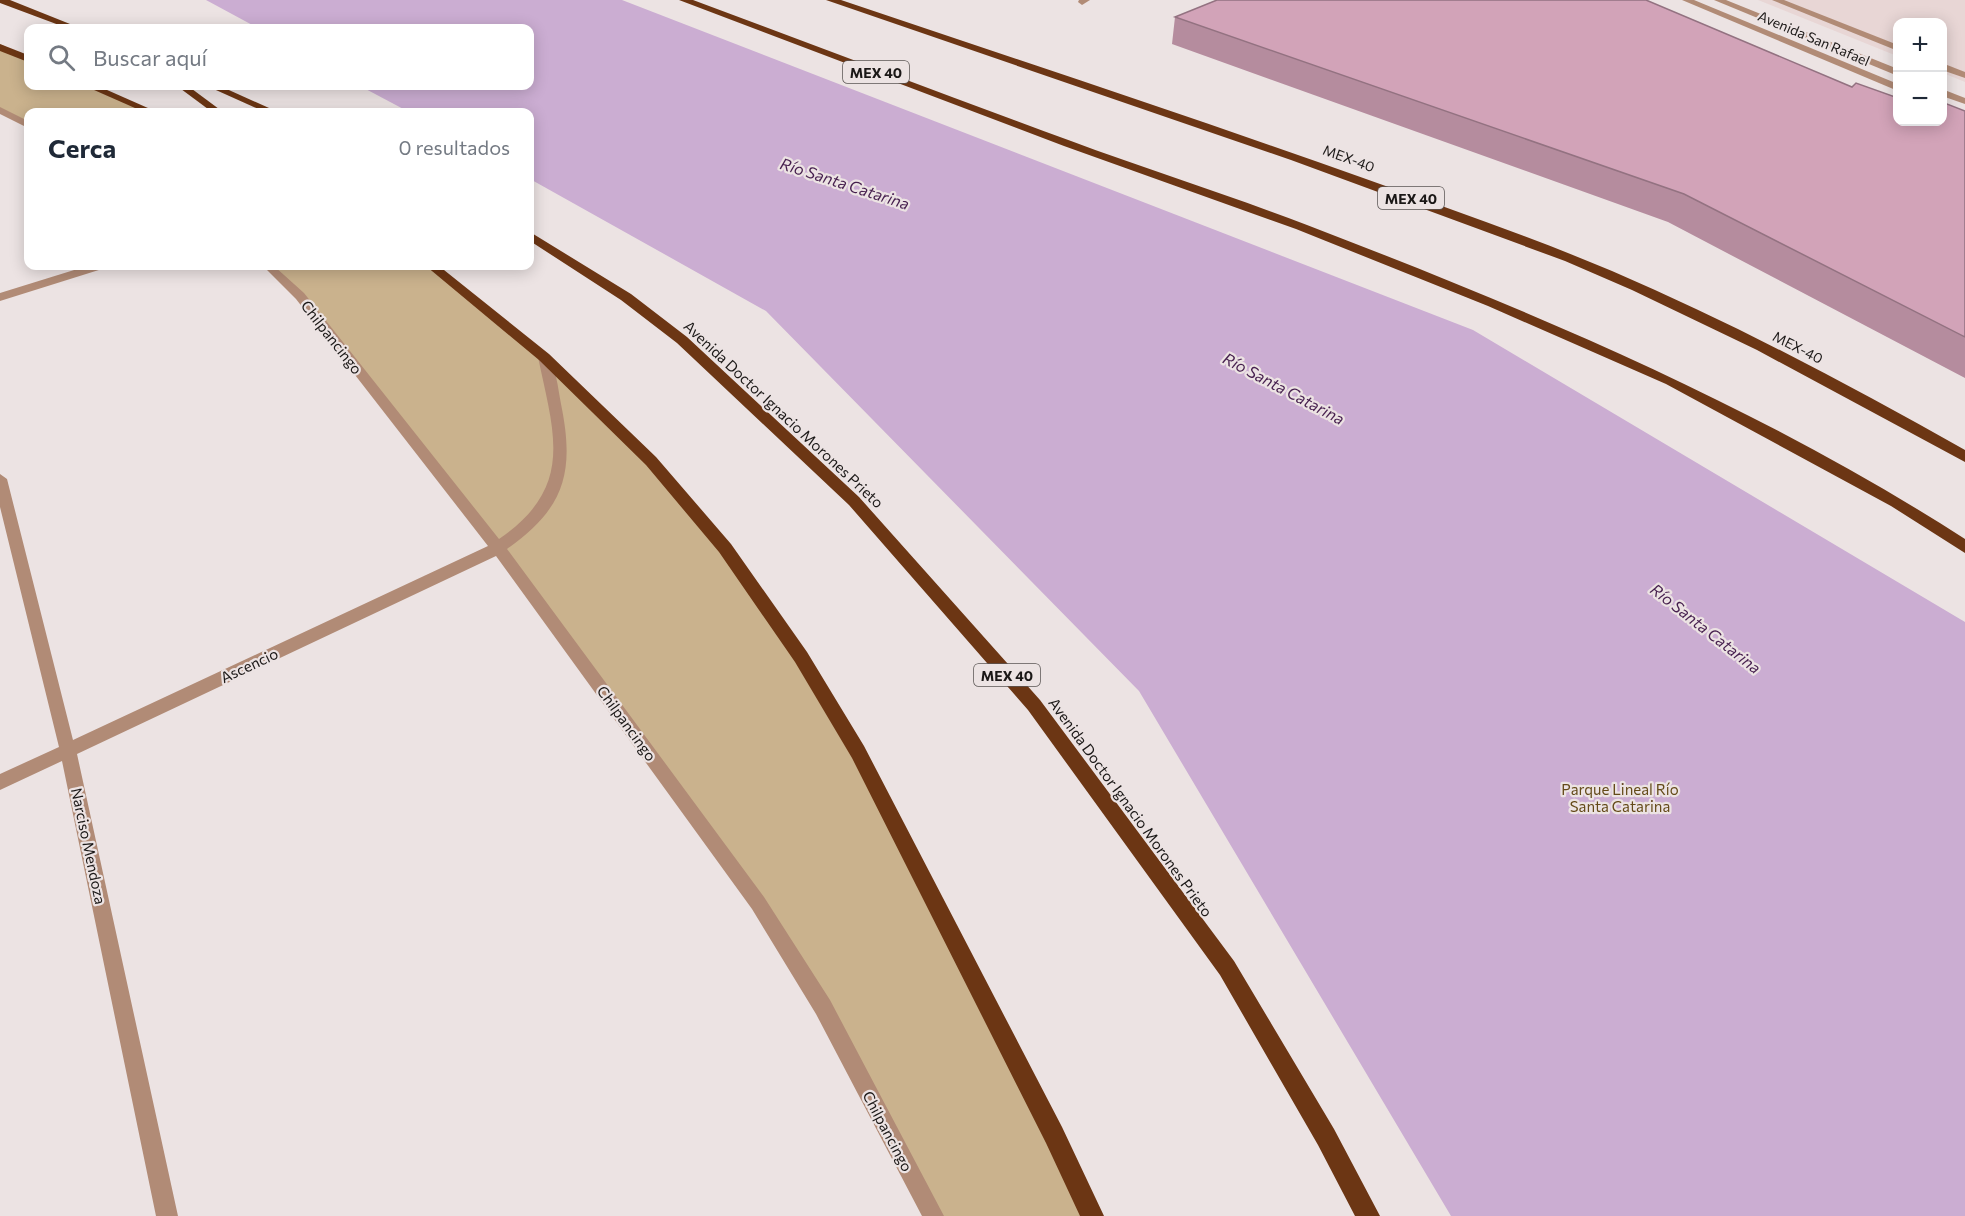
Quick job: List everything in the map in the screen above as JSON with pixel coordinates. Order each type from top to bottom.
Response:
[{"type":"highway","points":[[1,0],[64,24]]},
{"type":"highway","name":"MEX 40","points":[[684,0],[1068,144],[1322,234],[1493,303],[1671,381],[1896,502],[1965,547]]},
{"type":"highway","name":"MEX-40","points":[[831,0],[1282,152],[1499,230],[1636,287],[1776,354],[1907,423],[1965,457]]},
{"type":"highway","points":[[0,47],[24,57]]},
{"type":"highway","points":[[100,90],[142,108]]},
{"type":"highway","points":[[188,90],[212,108]]},
{"type":"highway","points":[[221,90],[264,108]]},
{"type":"highway","name":"Avenida Doctor Ignacio Morones Prieto","points":[[534,239],[626,297],[682,340],[708,364],[854,501],[1034,705],[1227,968],[1326,1137],[1368,1216]]},
{"type":"highway","points":[[437,270],[544,357],[658,469],[725,548],[801,657],[858,752],[1054,1134],[1092,1216]]},
{"type":"street","name":"Avenida San Rafael","points":[[1686,0],[1893,86]]},
{"type":"street","name":"Avenida San Rafael","points":[[1718,0],[1893,72]]},
{"type":"street","points":[[1776,0],[1893,46]]},
{"type":"street","points":[[1947,68],[1965,75]]},
{"type":"street","points":[[1947,94],[1965,101]]},
{"type":"street","points":[[0,110],[24,123]]},
{"type":"street","points":[[0,297],[85,270]]},
{"type":"street","name":"Chilpancingo","points":[[272,270],[300,296],[498,548],[758,903],[823,1007],[933,1216]]},
{"type":"street","name":"Ascencio","points":[[0,782],[498,548],[531,523],[550,500],[561,472],[561,442],[544,357]]},
{"type":"street","name":"Narciso Mendoza","points":[[0,479],[68,751],[167,1216]]},
{"type":"shaded area","points":[[1758,0],[1965,0],[1965,82],[1947,75],[1947,18],[1893,18],[1893,54]]},
{"type":"shaded area","points":[[0,44],[24,55],[24,90],[102,90],[145,108],[24,108],[24,123],[0,110]]},
{"type":"shaded area","points":[[273,270],[437,270],[544,357],[651,461],[801,657],[1092,1216],[933,1216],[823,1007],[498,548],[288,283]]},
{"type":"water","name":"Río Santa Catarina","points":[[206,0],[622,0],[1473,330],[1965,622],[1965,1216],[1451,1216],[1139,691],[766,311],[534,181],[534,108],[401,108],[368,90],[534,90],[534,24],[251,24]]},
{"type":"building","points":[[1217,0],[1646,0],[1852,87],[1856,83],[1893,96],[1893,126],[1947,126],[1947,104],[1965,111],[1965,337],[1684,194],[1175,17]]},
{"type":"park label","name":"Parque Lineal Río Santa Catarina","points":[[1620,798]]}]
